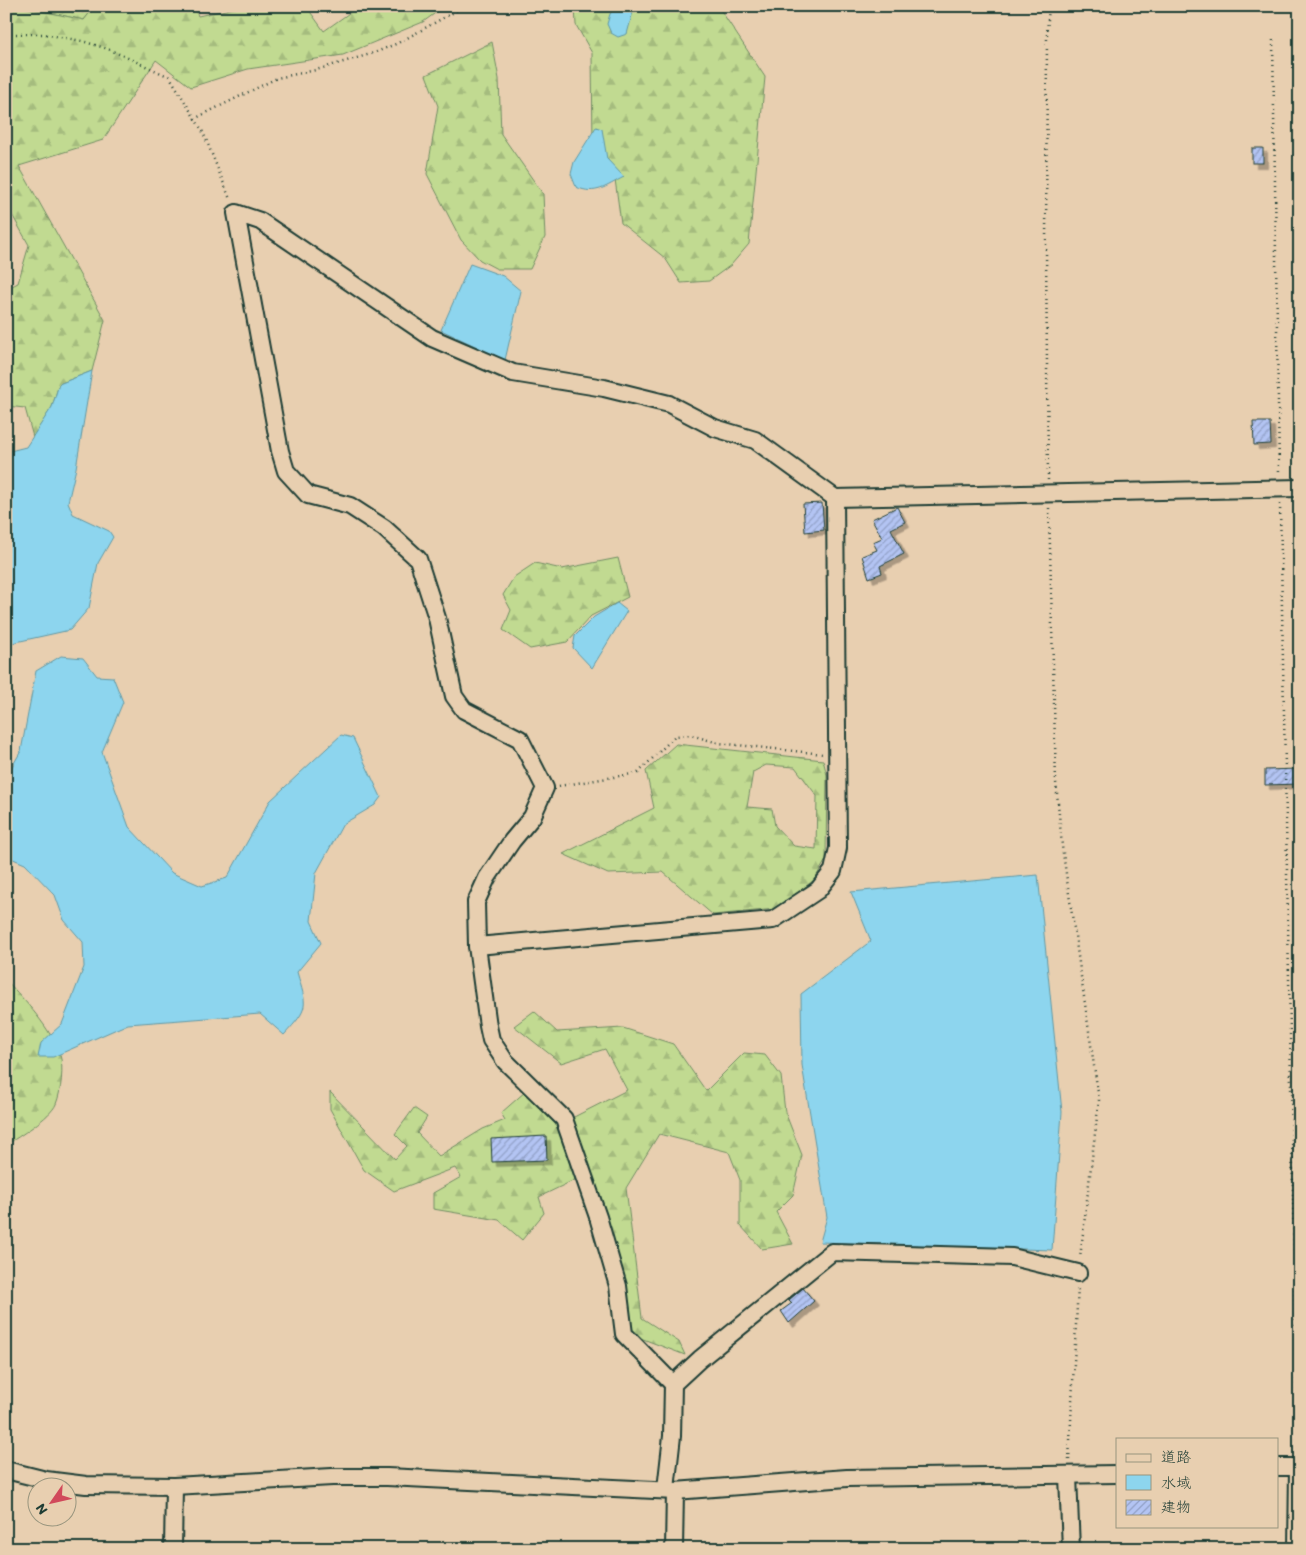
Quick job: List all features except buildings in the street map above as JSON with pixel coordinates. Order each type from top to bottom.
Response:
[{"type":"street","points":[[673,1384],[624,1334],[616,1277],[598,1217],[564,1119],[505,1061],[491,1040],[477,946],[476,902],[487,878],[512,842],[532,818],[545,788],[520,739],[464,710],[454,696],[437,618],[418,559],[384,528],[350,506],[308,495],[286,471],[280,451],[236,214],[260,221],[432,338],[513,373],[604,388],[669,404],[714,428],[755,440],[835,498],[1300,488]]},
{"type":"street","points":[[477,946],[773,920],[818,890],[834,871],[838,848],[835,498]]},
{"type":"street","points":[[674,1549],[671,1490],[673,1384],[700,1358],[832,1252],[1012,1257],[1078,1273]]},
{"type":"street","points":[[1278,1467],[1299,1466],[1297,1549]]},
{"type":"street","points":[[6,1470],[46,1480],[86,1486],[174,1486],[332,1477],[387,1476],[671,1490],[847,1478],[1116,1474]]},
{"type":"street","points":[[1068,1476],[1071,1549]]},
{"type":"street","points":[[173,1549],[174,1486]]},
{"type":"path","points":[[194,119],[276,78],[316,70],[374,53],[398,43],[465,6]]},
{"type":"path","points":[[1050,6],[1047,34],[1046,248],[1049,493],[1056,782],[1062,846],[1099,1100],[1078,1273],[1068,1476]]},
{"type":"path","points":[[6,34],[44,34],[82,40],[108,49],[170,77],[194,119],[204,132],[236,214]]},
{"type":"path","points":[[1273,40],[1279,488],[1299,1466]]},
{"type":"path","points":[[545,788],[638,773],[675,736],[691,735],[718,743],[836,756]]},
{"type":"green space","points":[[6,6],[18,6],[84,20],[95,6],[194,6],[198,16],[244,6],[306,6],[324,31],[359,6],[445,6],[423,22],[343,55],[248,69],[191,87],[156,60],[103,140],[19,166],[105,320],[92,371],[59,384],[52,407],[33,437],[25,408],[6,406],[6,289],[18,283],[29,245],[6,204]]},
{"type":"green space","points":[[18,6],[95,6],[84,20]]},
{"type":"green space","points":[[575,6],[718,6],[765,77],[749,244],[731,265],[709,281],[681,283],[665,258],[621,223],[614,172],[593,144],[592,53],[576,25]]},
{"type":"green space","points":[[492,42],[499,79],[501,134],[543,194],[545,237],[530,269],[497,269],[480,260],[461,240],[427,174],[438,106],[426,75]]},
{"type":"green space","points":[[618,558],[628,597],[591,616],[567,642],[530,649],[503,630],[511,610],[503,595],[514,577],[535,563],[562,569]]},
{"type":"green space","points":[[676,744],[823,760],[827,775],[826,860],[814,880],[776,909],[713,915],[663,872],[608,874],[563,854],[654,808],[646,771]],"holes":[[[766,765],[795,767],[817,796],[816,849],[794,846],[775,826],[772,809],[747,807],[753,772]]]},
{"type":"green space","points":[[6,980],[37,1015],[50,1035],[60,1055],[62,1073],[59,1093],[53,1109],[34,1126],[6,1145]]},
{"type":"green space","points":[[534,1011],[557,1032],[623,1028],[673,1044],[706,1091],[744,1053],[765,1055],[781,1076],[785,1112],[802,1155],[793,1195],[776,1212],[793,1244],[762,1249],[740,1225],[740,1180],[729,1152],[659,1134],[626,1188],[642,1318],[679,1342],[685,1355],[630,1334],[589,1173],[539,1197],[544,1213],[522,1240],[499,1220],[433,1209],[433,1193],[461,1177],[455,1168],[394,1191],[364,1170],[330,1109],[330,1092],[395,1159],[407,1146],[395,1134],[414,1108],[427,1117],[417,1133],[439,1156],[483,1129],[505,1120],[501,1113],[526,1091],[572,1118],[627,1090],[605,1049],[561,1063],[514,1026]]},
{"type":"water","points":[[615,6],[634,8],[627,34],[618,37],[611,33],[607,24]]},
{"type":"water","points":[[596,127],[602,129],[607,159],[624,177],[601,189],[583,190],[576,187],[571,174],[574,162]]},
{"type":"water","points":[[470,264],[503,276],[521,291],[505,360],[441,330]]},
{"type":"water","points":[[92,371],[76,468],[68,502],[73,514],[109,531],[113,537],[98,563],[89,608],[70,630],[7,644],[6,452],[26,447],[52,407],[59,384]]},
{"type":"water","points":[[617,603],[627,611],[592,668],[573,648],[575,636],[594,617]]},
{"type":"water","points":[[61,656],[83,658],[97,676],[113,677],[123,702],[102,752],[129,827],[172,873],[202,886],[227,878],[270,801],[341,735],[353,738],[381,797],[375,805],[343,824],[316,873],[311,921],[321,943],[297,972],[303,993],[304,1006],[298,1018],[284,1035],[260,1014],[128,1024],[53,1057],[38,1057],[41,1043],[62,1024],[84,967],[83,942],[64,920],[55,895],[25,864],[6,856],[6,777],[21,751],[36,671]]},
{"type":"water","points":[[1038,875],[1062,1112],[1052,1250],[820,1242],[827,1217],[802,1065],[801,994],[871,941],[851,892]]}]
